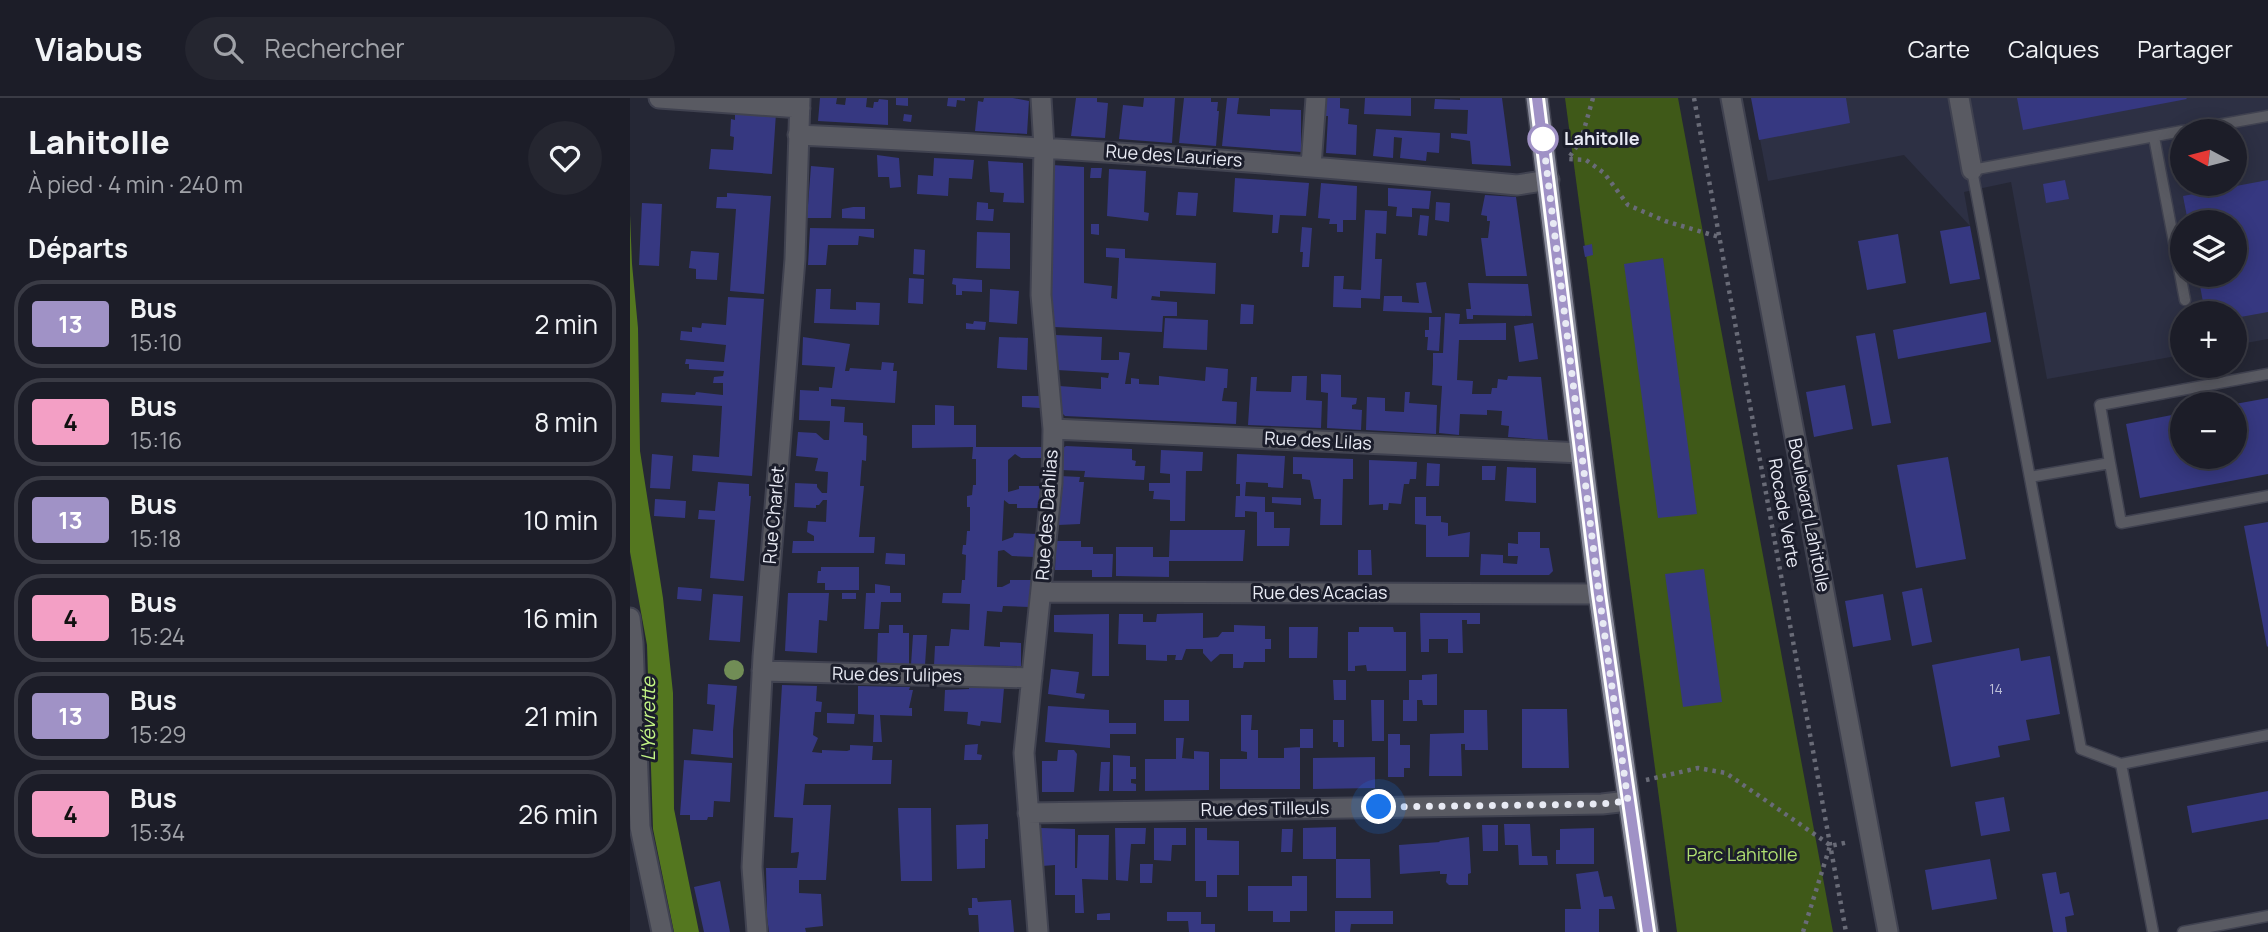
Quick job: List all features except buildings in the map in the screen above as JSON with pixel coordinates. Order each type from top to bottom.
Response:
[{"type":"main road","points":[[1537,98],[1599,594],[1648,932]]},
{"type":"street","points":[[659,98],[800,103]]},
{"type":"street","name":"Rue des Dahlias","points":[[1038,932],[1024,753],[1052,483],[1053,429],[1041,295],[1044,147],[1041,98]]},
{"type":"street","points":[[1311,166],[1316,98]]},
{"type":"street","name":"Boulevard Lahitolle","points":[[1731,98],[1888,932]]},
{"type":"street","points":[[1959,98],[1972,170]]},
{"type":"street","name":"Rue Charlet","points":[[757,932],[752,867],[762,671],[795,259],[800,103]]},
{"type":"street","name":"Rue des Lauriers","points":[[798,135],[1044,147],[1311,166],[1517,185],[1549,180]]},
{"type":"street","name":"Rue des Lilas","points":[[1053,429],[1582,453]]},
{"type":"street","name":"Rue des Acacias","points":[[1042,592],[1599,594]]},
{"type":"street","points":[[630,618],[634,643],[640,827],[662,932]]},
{"type":"street","name":"Rue des Tulipes","points":[[762,671],[1032,678]]},
{"type":"street","name":"Rue des Tilleuls","points":[[1028,813],[1602,804],[1628,801]]},
{"type":"lane","points":[[2247,120],[2268,116]]},
{"type":"lane","points":[[2170,133],[1972,170],[2081,749],[2121,764],[2268,735]]},
{"type":"lane","points":[[2154,136],[2185,300]]},
{"type":"lane","points":[[2268,374],[2100,405],[2121,523],[2268,496]]},
{"type":"lane","points":[[2030,477],[2110,463]]},
{"type":"lane","points":[[2121,764],[2152,932]]},
{"type":"lane","points":[[2183,932],[2268,916]]},
{"type":"path","points":[[1593,98],[1581,140],[1568,159],[1586,160],[1604,173],[1628,205],[1719,237]]},
{"type":"path","name":"Rocade Verte","points":[[1694,98],[1846,932]]},
{"type":"path","points":[[1644,780],[1698,768],[1726,773],[1830,846],[1870,838]]},
{"type":"path","points":[[1803,932],[1830,846]]},
{"type":"shaded area","points":[[1752,98],[2268,98],[2268,339],[2247,343],[2247,301],[2170,301],[2170,357],[2047,379],[2011,182],[1964,192],[1970,226],[1904,155],[1768,181]]},
{"type":"shaded area","points":[[630,215],[638,328],[640,451],[663,598],[673,693],[674,809],[699,932],[674,932],[653,829],[647,645],[630,552]]},
{"type":"green space","name":"Parc Lahitolle","points":[[1565,98],[1678,98],[1833,932],[1677,932]]},
{"type":"bus line","name":"13","points":[[1537,98],[1599,594],[1648,932]]},
{"type":"place","name":"Lahitolle","points":[[1543,139]]},
{"type":"route","points":[[1379,807],[1602,804],[1628,801],[1599,594],[1543,139]]},
{"type":"water label","name":"L'Yévrette","points":[[648,719]]}]
